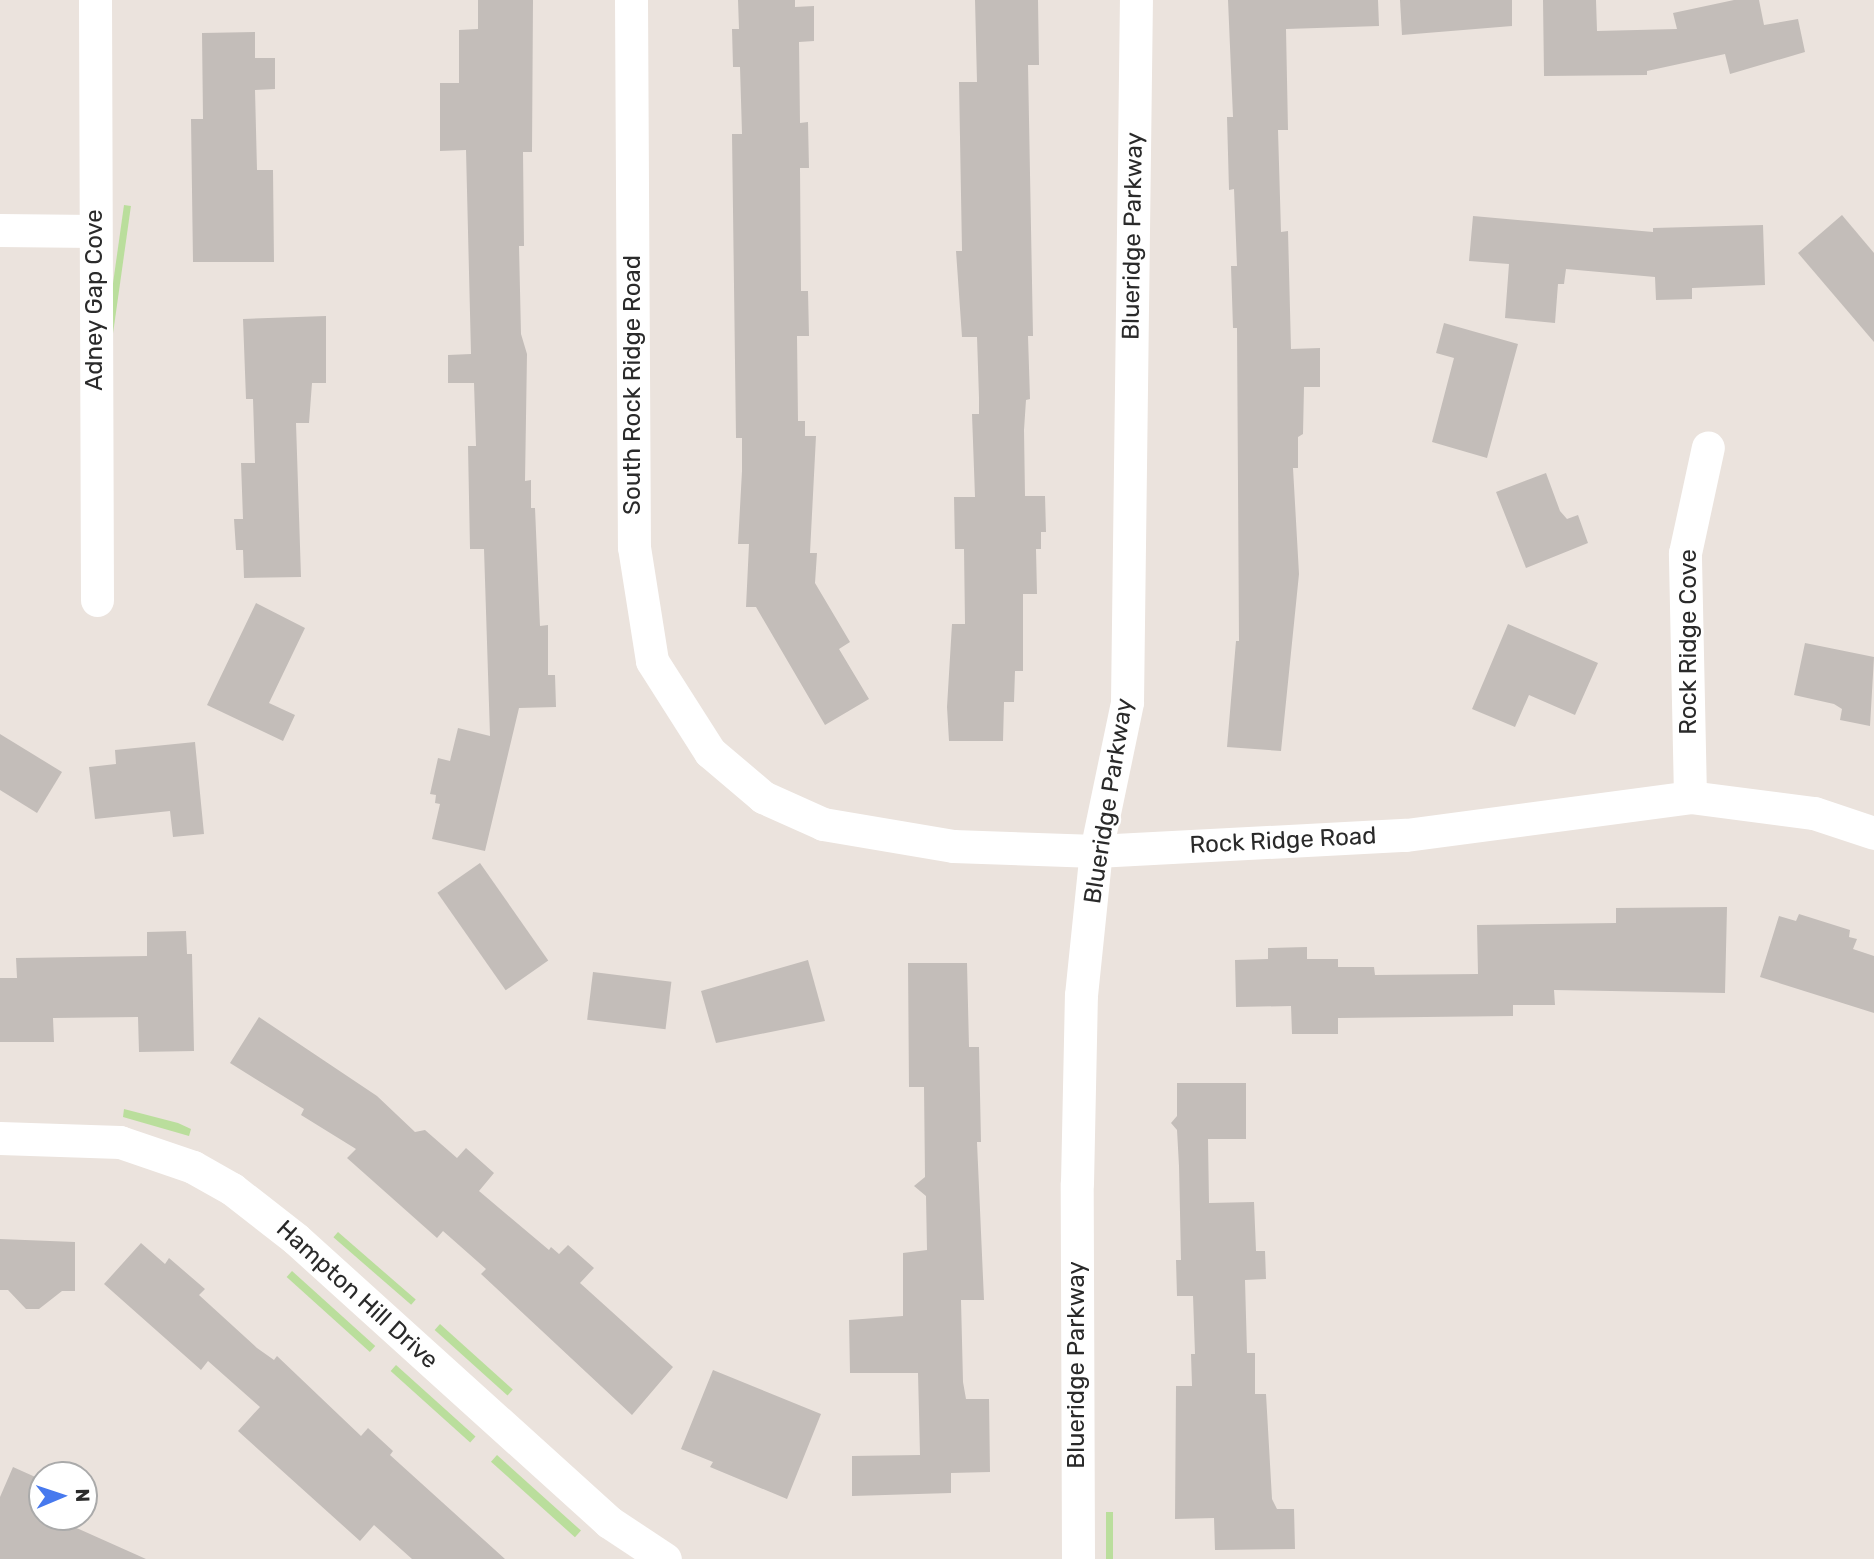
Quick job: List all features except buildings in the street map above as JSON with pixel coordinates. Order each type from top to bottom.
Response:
[{"type":"street","name":"Adney Gap Cove","points":[[95,0],[97,600]]},
{"type":"street","name":"South Rock Ridge Road","points":[[631,0],[634,547],[652,661],[710,752]]},
{"type":"street","name":"Blueridge Parkway","points":[[1078,1559],[1077,1183],[1082,995],[1096,850],[1127,702],[1136,0]]},
{"type":"street","points":[[0,230],[94,231]]},
{"type":"street","name":"Rock Ridge Cove","points":[[1690,797],[1685,553],[1708,447]]},
{"type":"street","name":"Rock Ridge Road","points":[[710,752],[763,797],[823,824],[953,846],[1096,850],[1406,835],[1690,797],[1814,813],[1874,833]]},
{"type":"street","name":"Hampton Hill Drive","points":[[0,1138],[120,1142],[193,1167],[232,1189],[296,1239],[609,1522],[665,1559]]},
{"type":"green space","points":[[124,205],[131,206],[104,399],[97,398]]},
{"type":"green space","points":[[124,1109],[178,1123],[191,1129],[189,1136],[123,1117]]},
{"type":"green space","points":[[338,1232],[416,1300],[411,1305],[333,1237]]},
{"type":"green space","points":[[292,1271],[375,1346],[370,1352],[287,1277]]},
{"type":"green space","points":[[440,1324],[513,1390],[507,1396],[435,1330]]},
{"type":"green space","points":[[396,1365],[476,1437],[470,1443],[391,1371]]},
{"type":"green space","points":[[497,1455],[581,1531],[575,1537],[491,1462]]},
{"type":"green space","points":[[1106,1512],[1113,1512],[1113,1559],[1106,1559]]}]
